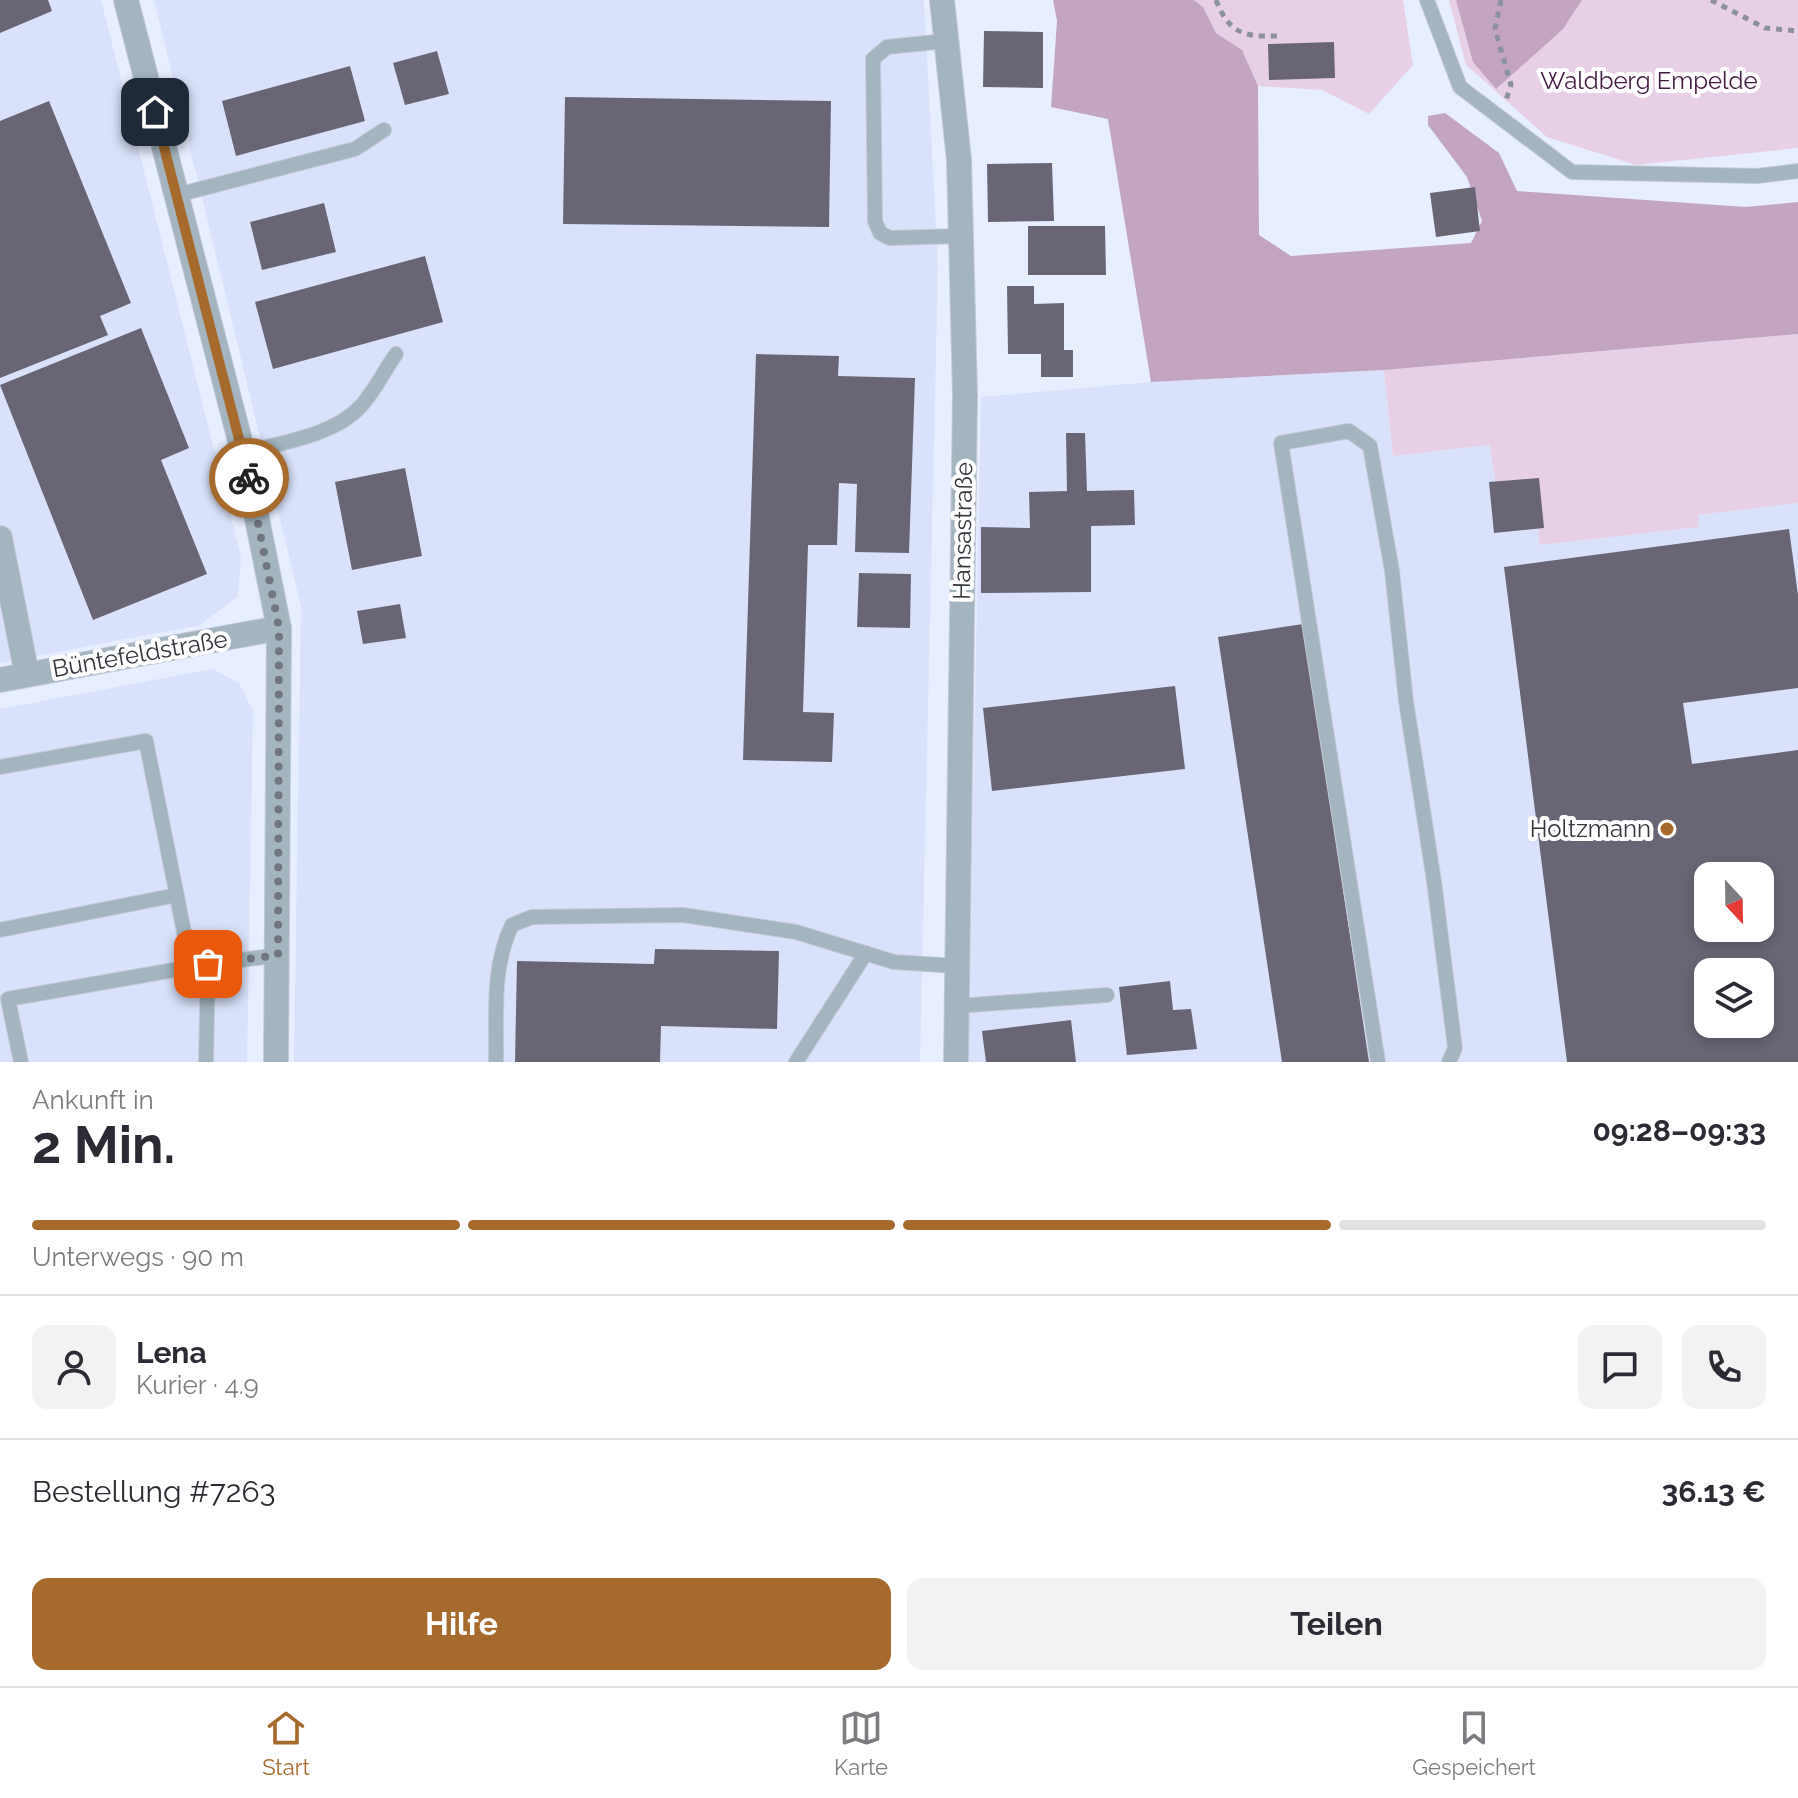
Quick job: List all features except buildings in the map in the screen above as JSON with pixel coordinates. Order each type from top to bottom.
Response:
[{"type":"street","points":[[126,0],[243,453],[279,628],[276,1062]]},
{"type":"street","name":"Hansastraße","points":[[942,0],[959,160],[965,395],[956,1062]]},
{"type":"street","points":[[0,538],[27,675]]},
{"type":"street","name":"Büntefeldstraße","points":[[0,680],[279,628]]},
{"type":"lane","points":[[1427,0],[1460,87],[1499,120],[1572,172],[1757,176],[1798,171]]},
{"type":"lane","points":[[946,41],[887,47],[873,59],[875,221],[880,233],[890,238],[961,236]]},
{"type":"lane","points":[[177,195],[355,149],[384,130]]},
{"type":"lane","points":[[243,453],[340,421],[363,403],[396,354]]},
{"type":"lane","points":[[1378,1062],[1281,443],[1349,431],[1370,446],[1392,571],[1406,701],[1434,881],[1455,1048],[1449,1062]]},
{"type":"lane","points":[[0,767],[146,741],[191,967]]},
{"type":"lane","points":[[0,930],[177,895]]},
{"type":"lane","points":[[496,1062],[500,956],[512,925],[532,917],[683,915],[796,932],[894,962],[957,966]]},
{"type":"lane","points":[[796,1062],[866,953]]},
{"type":"lane","points":[[21,1062],[8,999],[278,955]]},
{"type":"lane","points":[[206,1062],[208,964]]},
{"type":"lane","points":[[957,1006],[1107,995]]},
{"type":"path","points":[[1216,0],[1225,21],[1248,36],[1277,36]]},
{"type":"path","points":[[1499,120],[1511,85],[1495,29],[1501,0]]},
{"type":"path","points":[[1711,0],[1765,28],[1798,31]]},
{"type":"shaded area","points":[[0,0],[101,0],[241,557],[238,596],[200,625],[0,663]]},
{"type":"shaded area","points":[[154,0],[924,0],[938,265],[920,1062],[294,1062],[301,606]]},
{"type":"shaded area","points":[[1053,0],[1194,0],[1203,7],[1216,33],[1242,50],[1258,86],[1259,235],[1291,256],[1471,243],[1482,221],[1467,177],[1428,125],[1428,116],[1445,113],[1499,153],[1517,191],[1746,207],[1798,202],[1798,334],[1384,370],[1151,382],[1108,119],[1051,107],[1057,21]]},
{"type":"shaded area","points":[[1456,0],[1582,0],[1563,29],[1496,89],[1473,62]]},
{"type":"shaded area","points":[[1384,370],[1393,456],[1490,445],[1531,481],[1540,545],[1698,527],[1698,515],[1798,503],[1798,1062],[968,1062],[981,397],[1151,382]]},
{"type":"shaded area","points":[[212,669],[239,683],[253,711],[247,1062],[0,1062],[0,709]]},
{"type":"green space","points":[[1194,0],[1403,0],[1413,65],[1369,114],[1322,90],[1258,86],[1242,50],[1216,33],[1203,7]]},
{"type":"green space","name":"Waldberg Empelde","points":[[1449,0],[1798,0],[1798,148],[1636,165],[1547,137],[1466,65]]},
{"type":"green space","points":[[1798,334],[1798,503],[1698,515],[1699,527],[1540,545],[1531,481],[1496,485],[1490,445],[1393,456],[1384,370]]},
{"type":"way so far","points":[[208,964],[278,955],[279,628],[249,478]]},
{"type":"place","name":"Holtzmann","points":[[1667,829]]},
{"type":"route","points":[[155,112],[249,478]]}]
